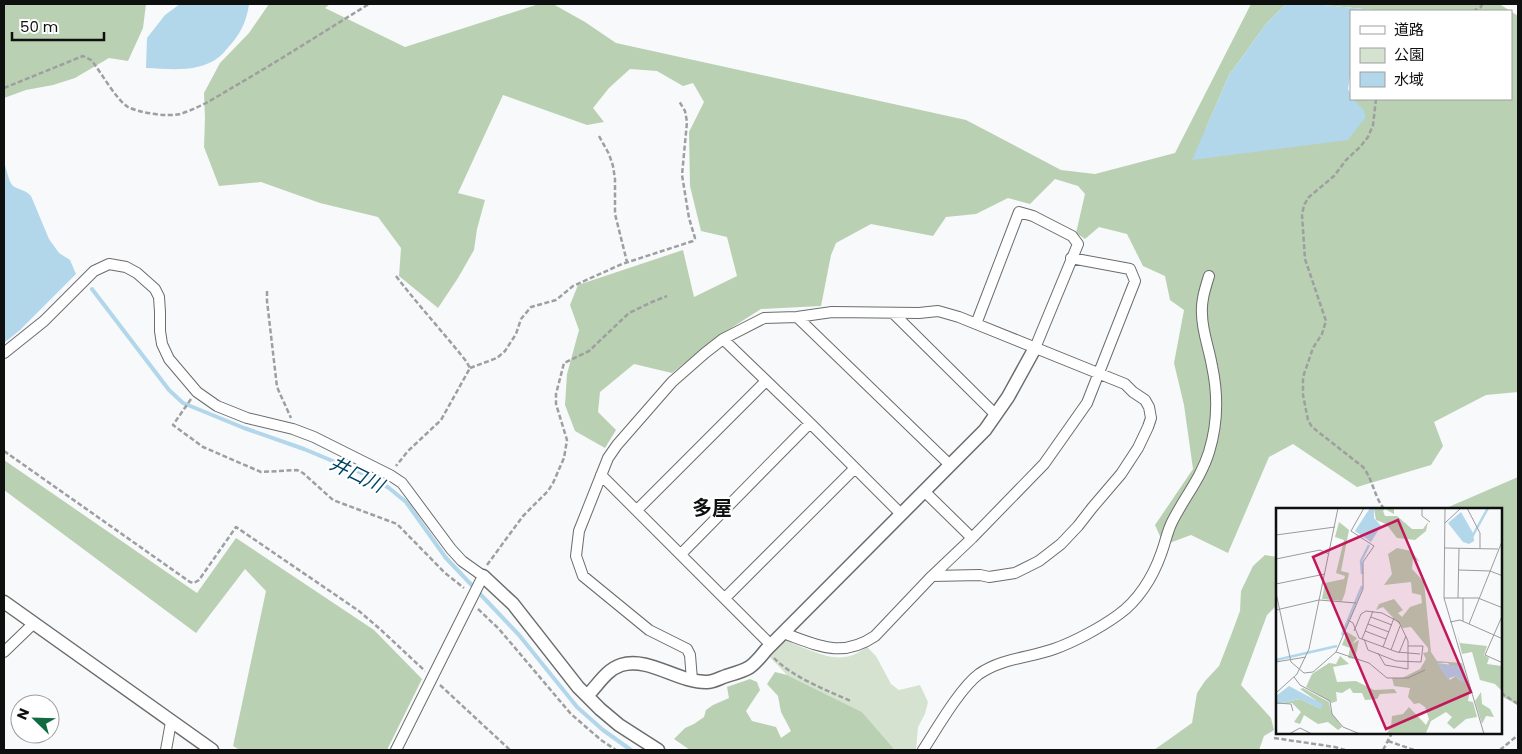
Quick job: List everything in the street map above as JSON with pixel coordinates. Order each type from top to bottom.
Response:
[{"type":"street","points":[[587,696],[610,671],[626,664],[645,665],[692,680],[708,682],[748,669],[755,663],[985,430],[1008,397],[1035,348],[1078,244],[1072,236],[1033,216],[1020,212],[976,324]]},
{"type":"street","points":[[783,633],[825,648],[840,649],[859,646],[875,636],[1044,464],[1087,403],[1135,281],[1130,269],[1071,258]]},
{"type":"street","points":[[4,354],[44,321],[94,271],[109,264],[126,267],[137,273],[155,289],[159,297],[162,344],[169,359],[197,391],[217,406],[247,418],[293,428],[314,437],[390,475],[402,483],[451,550],[513,604],[578,687],[619,725],[658,750]]},
{"type":"street","points":[[923,750],[957,699],[968,684],[978,675],[1005,661],[1054,649],[1101,626],[1124,610],[1149,579],[1162,554],[1171,524],[1202,471],[1214,430],[1216,385],[1203,327],[1202,313],[1204,292],[1209,276]]},
{"type":"street","points":[[692,680],[690,655],[687,649],[649,630],[583,576],[576,556],[579,531],[612,452],[641,416],[672,382],[723,339],[764,318],[797,317],[832,312],[893,313],[938,311],[976,324],[1126,384],[1133,392],[1144,399],[1150,409],[1151,418],[1138,448],[1121,474],[1061,544],[1028,568],[1015,573],[989,577],[980,575],[932,576]]},
{"type":"street","points":[[893,313],[996,415]]},
{"type":"street","points":[[797,317],[950,465]]},
{"type":"street","points":[[723,339],[901,514]]},
{"type":"street","points":[[637,510],[766,381]]},
{"type":"street","points":[[681,554],[810,423]]},
{"type":"street","points":[[725,598],[855,468]]},
{"type":"street","points":[[601,475],[725,598],[769,647]]},
{"type":"street","points":[[924,491],[972,538]]},
{"type":"street","points":[[396,750],[483,576]]},
{"type":"street","points":[[4,602],[212,750]]},
{"type":"street","points":[[4,652],[33,624]]},
{"type":"street","points":[[166,750],[171,722]]},
{"type":"path","points":[[4,88],[82,56],[91,60],[122,101],[129,107],[144,112],[181,114],[197,107],[267,67],[369,4]]},
{"type":"path","points":[[1376,100],[1373,125],[1368,137],[1334,176],[1309,197],[1304,205],[1302,215],[1305,259],[1326,321],[1322,334],[1313,348],[1303,377],[1303,395],[1308,420],[1312,427],[1363,467],[1369,475],[1375,494],[1383,508]]},
{"type":"path","points":[[390,475],[405,455],[441,420],[470,368],[497,358],[506,351],[516,334],[521,320],[531,307],[556,300],[573,286],[627,262],[694,242],[695,238],[689,218],[682,175],[687,130],[685,111],[679,101]]},
{"type":"path","points":[[599,136],[613,166],[615,214],[627,262]]},
{"type":"path","points":[[396,276],[470,368]]},
{"type":"path","points":[[267,291],[276,381],[280,395],[293,422],[293,428]]},
{"type":"path","points":[[483,576],[487,566],[523,516],[548,491],[564,458],[567,440],[556,404],[556,394],[564,363],[589,351],[629,313],[667,296]]},
{"type":"path","points":[[197,391],[173,425],[203,447],[261,472],[297,470],[303,472],[333,500],[398,524],[499,629],[571,714],[601,740],[616,750]]},
{"type":"path","points":[[4,451],[190,582],[194,583],[199,580],[236,527],[359,611],[510,750]]},
{"type":"path","points":[[769,647],[786,670],[852,702]]},
{"type":"path","points":[[1502,694],[1518,704]]},
{"type":"path","points":[[1383,750],[1392,734]]},
{"type":"path","points":[[1500,750],[1518,735]]},
{"type":"path","points":[[1274,738],[1345,750]]},
{"type":"path","points":[[1388,741],[1414,750]]},
{"type":"green space","points":[[4,4],[146,4],[143,28],[128,61],[109,58],[75,78],[53,85],[26,90],[4,98]]},
{"type":"green space","points":[[269,4],[330,4],[325,8],[405,47],[539,4],[553,4],[585,22],[616,43],[966,120],[1061,170],[1095,174],[1175,153],[1251,4],[1286,4],[1266,24],[1229,75],[1206,128],[1353,100],[1512,100],[1512,12],[1518,16],[1518,392],[1486,395],[1434,422],[1443,446],[1431,465],[1357,487],[1293,444],[1269,457],[1228,553],[1191,535],[1164,545],[1155,525],[1193,469],[1184,405],[1174,363],[1184,310],[1170,300],[1165,276],[1143,266],[1127,234],[1099,227],[1085,239],[1076,233],[1085,194],[1078,186],[1055,179],[1030,204],[1008,198],[976,214],[946,217],[933,236],[871,224],[836,243],[831,255],[821,306],[761,309],[717,337],[672,373],[634,364],[600,392],[598,412],[616,430],[605,448],[575,431],[565,405],[567,374],[579,330],[570,305],[578,285],[683,250],[694,297],[737,276],[727,237],[701,231],[690,186],[689,132],[704,102],[693,83],[683,86],[657,71],[630,69],[609,88],[593,108],[604,122],[587,125],[503,95],[458,193],[485,200],[477,229],[474,250],[438,308],[399,276],[401,248],[378,217],[320,203],[261,182],[219,186],[204,147],[204,93],[220,63],[249,33]]},
{"type":"green space","points":[[1313,4],[1501,5],[1508,10],[1374,10]]},
{"type":"green space","points":[[4,460],[197,593],[236,538],[374,630],[422,679],[387,750],[240,750],[233,746],[266,591],[245,569],[196,633],[4,490]]},
{"type":"green space","points":[[1518,477],[1518,705],[1502,697],[1502,508],[1446,508]]},
{"type":"green space","points":[[1265,555],[1276,557],[1276,606],[1267,615],[1241,685],[1271,718],[1274,730],[1264,736],[1259,750],[1154,750],[1192,723],[1197,693],[1219,666],[1240,611],[1241,591],[1253,566]]},
{"type":"green space","points":[[782,641],[787,641],[831,657],[854,655],[867,647],[876,656],[891,684],[899,690],[920,685],[928,702],[925,714],[918,727],[916,750],[895,750],[862,712],[787,675],[768,655]]},
{"type":"green space","points":[[775,672],[787,675],[862,712],[895,750],[690,750],[674,739],[685,728],[704,717],[706,710],[729,698],[727,687],[750,679],[757,682],[760,690],[746,711],[752,721],[776,727],[781,738],[791,731],[781,712],[778,696],[767,684]]},
{"type":"water","points":[[180,4],[249,4],[239,34],[223,54],[211,62],[203,66],[184,69],[146,68],[147,38],[165,15]]},
{"type":"water","points":[[1286,4],[1313,4],[1374,10],[1350,10],[1350,76],[1348,89],[1350,100],[1354,100],[1363,109],[1366,117],[1348,140],[1192,160],[1229,75],[1266,24]]},
{"type":"water","points":[[4,163],[11,184],[31,196],[49,239],[59,253],[70,260],[76,274],[20,330],[4,343]]},
{"type":"waterway","name":"井口川","points":[[92,289],[169,390],[183,403],[244,428],[304,449],[371,477],[389,488],[406,502],[446,558],[519,635],[577,707],[603,730],[631,750]]},
{"type":"district","name":"多屋","points":[[712,508]]}]
